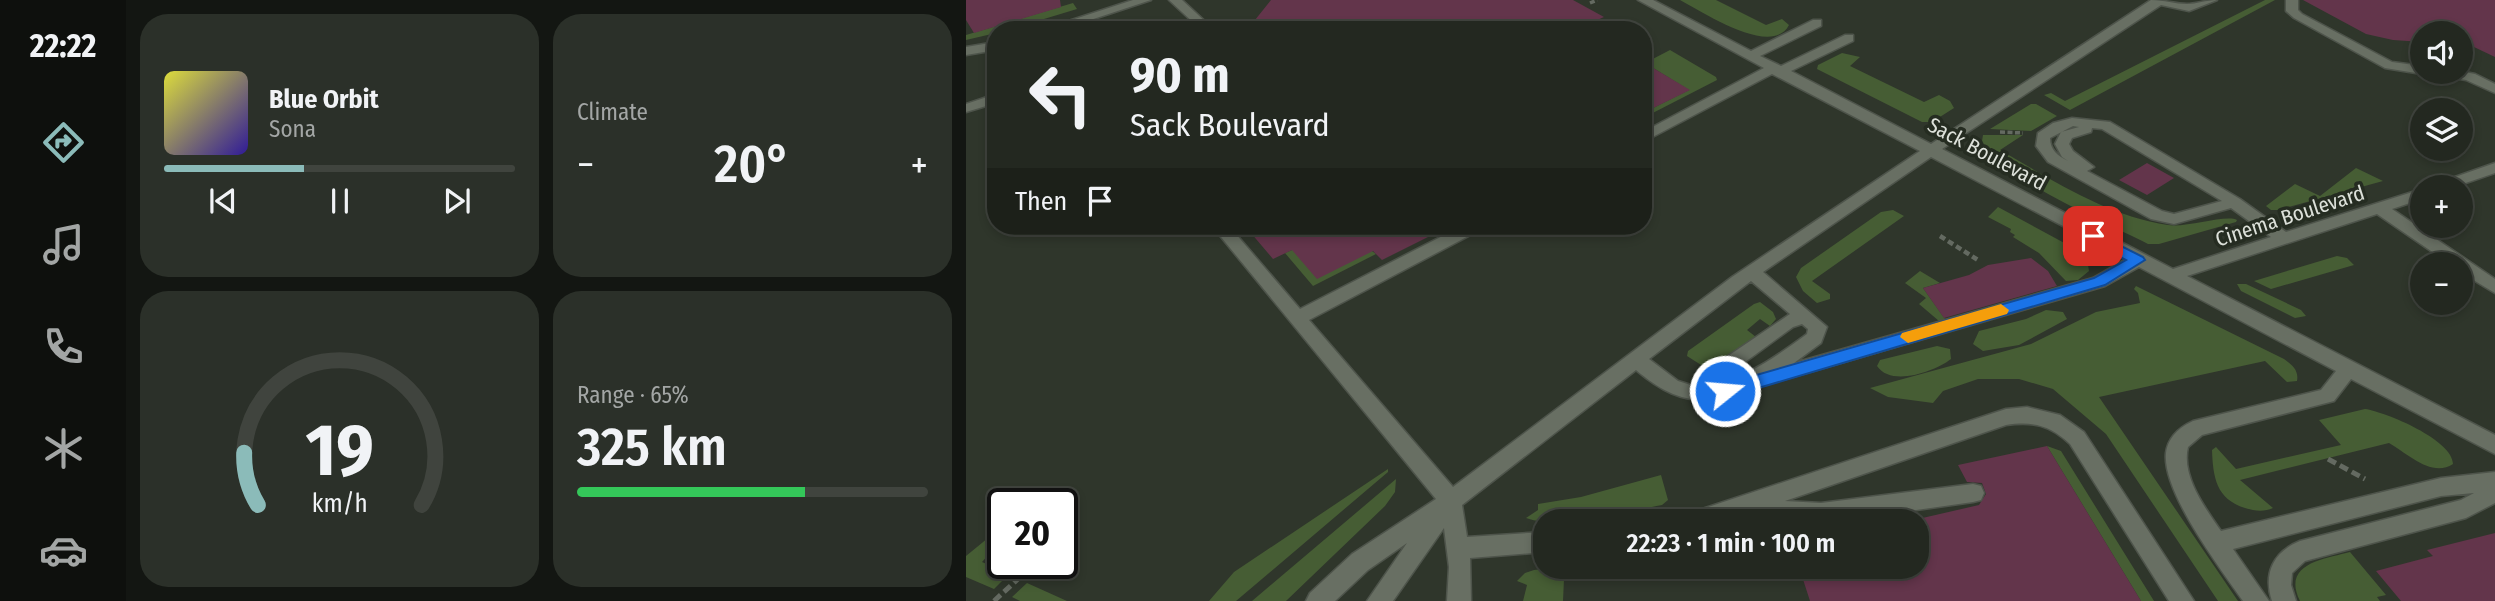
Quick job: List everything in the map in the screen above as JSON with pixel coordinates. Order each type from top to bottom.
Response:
[{"type":"lane","points":[[1076,21],[1145,0]]},
{"type":"lane","points":[[1175,0],[1199,21]]},
{"type":"lane","name":"Sack Boulevard","points":[[1644,0],[1774,71],[2495,445]]},
{"type":"lane","points":[[1318,601],[1360,562],[1451,501],[1751,272],[2158,0],[2189,8],[2211,0]]},
{"type":"lane","points":[[2292,0],[2292,11],[2298,16],[2389,65],[2410,68]]},
{"type":"lane","points":[[1749,57],[1817,23]]},
{"type":"lane","points":[[1652,133],[1774,71],[1849,38]]},
{"type":"lane","points":[[966,51],[987,48]]},
{"type":"lane","points":[[2473,78],[2495,89]]},
{"type":"lane","points":[[966,108],[987,101]]},
{"type":"lane","points":[[2235,202],[2174,219],[2149,212],[2053,159],[2043,146],[2046,132],[2064,123],[2083,121],[2105,125],[2235,202],[2285,240]]},
{"type":"lane","points":[[2126,137],[2112,131],[2087,128],[2066,135],[2062,144],[2067,153],[2081,164],[2162,210],[2188,216]]},
{"type":"lane","points":[[2473,176],[2494,169]]},
{"type":"lane","name":"Cinema Boulevard","points":[[2169,276],[2410,198]]},
{"type":"lane","points":[[2381,209],[2495,287]]},
{"type":"lane","points":[[1228,235],[1451,501],[1458,548],[1458,601]]},
{"type":"lane","points":[[1297,317],[1456,235]]},
{"type":"lane","points":[[1637,360],[1676,389],[1706,393],[1737,387],[2099,282],[2138,260]]},
{"type":"lane","points":[[1737,387],[1815,338],[1818,327],[1751,272]]},
{"type":"lane","points":[[1706,393],[1703,389],[1707,380],[1787,321],[1798,317],[1807,318]]},
{"type":"lane","points":[[2257,601],[2180,478],[2176,454],[2183,436],[2200,427],[2327,396],[2348,369]]},
{"type":"lane","points":[[1733,509],[2007,417],[2040,415],[2066,426],[2077,438],[2182,601]]},
{"type":"lane","points":[[2218,542],[2441,487],[2495,481]]},
{"type":"lane","points":[[2284,601],[2278,581],[2281,568],[2289,558],[2300,552],[2466,508],[2495,492]]},
{"type":"lane","points":[[1749,504],[1793,512],[1821,513],[1973,494]]},
{"type":"lane","points":[[1379,601],[1451,501]]},
{"type":"lane","points":[[1458,548],[1533,543]]},
{"type":"path","points":[[1590,3],[1597,0]]},
{"type":"path","points":[[1940,236],[1978,260]]},
{"type":"path","points":[[2328,458],[2368,481]]},
{"type":"path","points":[[994,601],[1018,579]]},
{"type":"green space","points":[[1680,0],[1716,0],[1766,25],[1782,19],[1789,25],[1780,34],[1768,37],[1753,35],[1720,22]]},
{"type":"green space","points":[[2265,0],[2275,0],[2070,110],[2044,95],[2051,93],[2065,101]]},
{"type":"green space","points":[[1073,3],[1077,9],[1038,21],[1013,21]]},
{"type":"green space","points":[[987,29],[987,35],[966,40],[966,35]]},
{"type":"green space","points":[[1670,50],[1717,80],[1652,113],[1652,108],[1689,90],[1652,67],[1652,59]]},
{"type":"green space","points":[[1842,53],[1860,57],[1850,66],[1924,102],[1939,95],[1950,101],[1954,108],[1932,122],[1922,122],[1817,69],[1818,65]]},
{"type":"green space","points":[[2031,104],[2057,116],[2031,131],[1990,129]]},
{"type":"green space","points":[[1983,135],[2023,135],[2000,150],[2081,195],[2123,214],[2168,225],[2237,220],[2159,244],[2148,244],[2058,199],[2011,171],[1993,156],[1982,141]]},
{"type":"green space","points":[[2356,168],[2383,181],[2278,210],[2271,210],[2266,206],[2295,184],[2320,196]]},
{"type":"green space","points":[[1998,207],[2081,252],[2087,259],[2089,271],[2078,280],[2066,281],[2039,253],[2013,237],[2015,235],[2010,232],[2011,229],[1988,217]]},
{"type":"green space","points":[[1893,210],[1904,216],[1812,281],[1830,294],[1830,299],[1817,303],[1803,291],[1796,277],[1801,268],[1881,212]]},
{"type":"green space","points":[[1292,250],[1372,251],[1376,254],[1313,286],[1285,253]]},
{"type":"green space","points":[[2337,256],[2347,258],[2354,265],[2271,289],[2254,281]]},
{"type":"green space","points":[[1920,271],[1940,283],[1923,288],[1945,319],[1939,321],[1919,304],[1926,298],[1905,283]]},
{"type":"green space","points":[[2237,284],[2246,284],[2301,310],[2306,316],[2295,318],[2241,291]]},
{"type":"green space","points":[[2136,286],[2284,359],[2297,374],[2297,381],[2287,382],[2265,361],[2099,397],[2238,601],[2218,601],[2106,434],[2053,389],[2019,379],[1978,379],[1943,391],[1933,403],[1888,397],[1870,388],[2031,344],[2096,312],[2140,303],[2138,293],[2134,289]]},
{"type":"green space","points":[[1760,302],[1773,312],[1776,319],[1770,326],[1760,319],[1747,330],[1756,337],[1709,370],[1687,356],[1688,351]]},
{"type":"green space","points":[[2046,310],[2063,312],[2067,319],[2019,345],[1983,351],[1973,344],[1979,331],[2026,319]]},
{"type":"green space","points":[[1937,346],[1950,349],[1951,359],[1934,369],[1913,375],[1892,376],[1877,366],[1880,360]]},
{"type":"green space","points":[[2365,409],[2388,415],[2431,437],[2450,455],[2453,464],[2445,468],[2429,466],[2389,443],[2240,480],[2273,508],[2263,511],[2235,504],[2218,486],[2212,450],[2216,447],[2236,469],[2341,445],[2319,420]]},
{"type":"green space","points":[[2047,446],[2061,451],[2154,601],[2141,601]]},
{"type":"green space","points":[[1388,469],[1388,472],[1236,601],[1209,601],[1234,572]]},
{"type":"green space","points":[[1661,475],[1668,500],[1662,505],[1644,509],[1538,509],[1538,504],[1581,497]]},
{"type":"green space","points":[[1396,479],[1395,492],[1385,506],[1286,601],[1252,601]]},
{"type":"green space","points":[[987,539],[987,557],[982,562],[987,564],[987,579],[1004,579],[994,589],[966,577],[966,556]]},
{"type":"green space","points":[[2350,552],[2386,595],[2377,597],[2380,601],[2300,601],[2296,578],[2301,571],[2318,561]]},
{"type":"green space","points":[[1533,570],[1533,579],[1564,579],[1563,601],[1523,601],[1527,585],[1517,581],[1525,573]]},
{"type":"green space","points":[[1027,583],[1067,601],[1020,601],[1012,597]]},
{"type":"building","points":[[966,0],[1060,0],[1061,7],[1014,21],[987,21],[987,29],[974,33],[966,20]]},
{"type":"building","points":[[1271,0],[1573,0],[1604,17],[1595,21],[1254,21]]},
{"type":"building","points":[[2303,0],[2495,0],[2495,57],[2473,47],[2473,21],[2410,21],[2410,41],[2366,34]]},
{"type":"building","points":[[1652,67],[1690,90],[1652,109]]},
{"type":"building","points":[[2147,163],[2174,178],[2147,195],[2119,180]]},
{"type":"building","points":[[1253,235],[1432,235],[1382,260],[1373,251],[1317,279],[1292,250],[1273,259]]},
{"type":"building","points":[[2031,258],[2048,271],[2057,286],[1944,318],[1923,288],[1969,275],[1988,265]]},
{"type":"building","points":[[2047,446],[2141,601],[1810,601],[1803,579],[1929,579],[1929,516],[1979,505],[1986,494],[1982,483],[1967,482],[1958,465]]},
{"type":"building","points":[[2495,533],[2495,601],[2401,601],[2376,571],[2433,556],[2427,550]]},
{"type":"slow traffic","points":[[1908,337],[2001,310]]},
{"type":"route","points":[[1725,391],[2099,282],[2138,260],[2093,236]]}]
